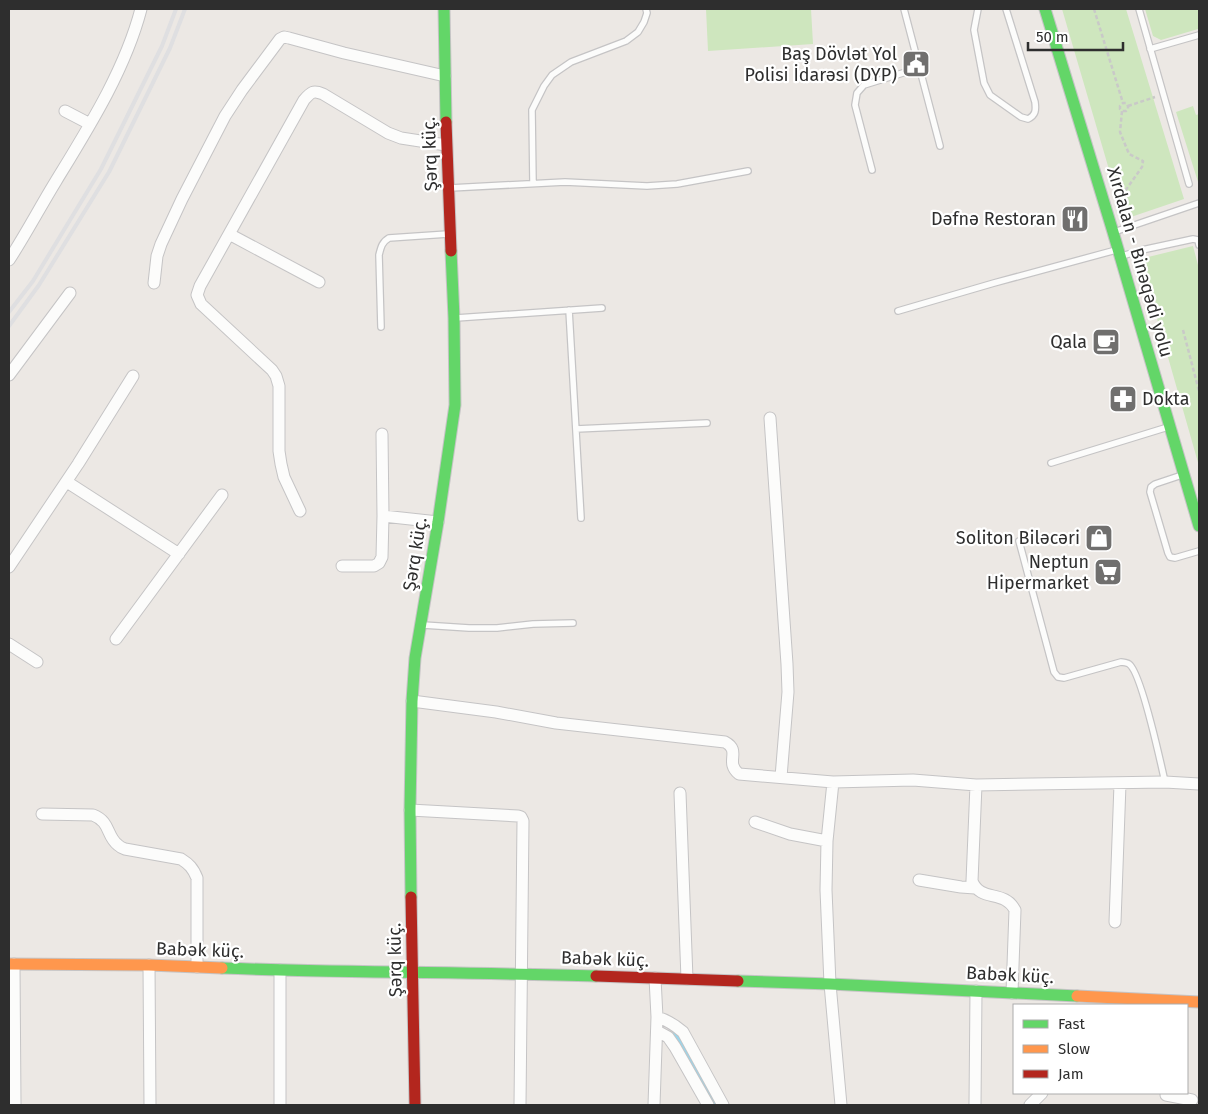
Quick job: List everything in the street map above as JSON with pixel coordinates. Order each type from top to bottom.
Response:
[{"type":"main road","name":"Şərq küç.","points":[[415,1105],[410,810],[412,701],[416,658],[455,405],[454,318],[446,145],[444,9]]},
{"type":"main road","name":"Xırdalan - Binəqədi yolu","points":[[1045,9],[1113,232],[1199,526]]},
{"type":"main road","name":"Babək küç.","points":[[11,964],[688,979],[976,991],[1121,1002],[1199,1002]]},
{"type":"street","points":[[9,260],[90,124],[111,84],[141,9]]},
{"type":"street","points":[[154,283],[157,256],[182,199],[225,116],[280,39],[284,37],[289,38],[344,53],[445,76]]},
{"type":"street","points":[[300,511],[284,476],[281,464],[279,386],[276,376],[272,370],[201,304],[197,295],[200,286],[304,100],[311,93],[323,94],[388,133],[401,138],[446,145]]},
{"type":"street","points":[[65,110],[90,124]]},
{"type":"street","points":[[229,234],[319,282]]},
{"type":"street","points":[[9,374],[70,293]]},
{"type":"street","points":[[9,567],[67,482],[133,376]]},
{"type":"street","points":[[770,418],[788,692],[781,777]]},
{"type":"street","points":[[342,566],[374,566],[379,563],[382,557],[382,434]]},
{"type":"street","points":[[67,482],[179,554]]},
{"type":"street","points":[[116,639],[222,496]]},
{"type":"street","points":[[383,516],[438,522]]},
{"type":"street","points":[[9,644],[37,662]]},
{"type":"street","points":[[412,701],[496,712],[556,724],[725,742],[731,745],[733,750],[732,766],[739,774],[832,782],[912,780],[976,785],[1165,782],[1199,784]]},
{"type":"street","points":[[832,782],[827,841],[826,890],[830,984],[841,1105]]},
{"type":"street","points":[[1115,922],[1120,784]]},
{"type":"street","points":[[976,785],[972,881],[975,888],[981,893],[1006,899],[1015,910],[1012,993]]},
{"type":"street","points":[[680,793],[688,979]]},
{"type":"street","points":[[410,810],[514,815],[521,817],[523,821],[520,1105]]},
{"type":"street","points":[[42,814],[93,815],[100,818],[106,824],[117,845],[125,849],[181,859],[194,868],[197,878],[197,968]]},
{"type":"street","points":[[755,822],[790,834],[827,841]]},
{"type":"street","points":[[919,880],[975,888]]},
{"type":"street","points":[[11,964],[15,1105]]},
{"type":"street","points":[[149,966],[150,1105]]},
{"type":"street","points":[[280,970],[280,1105]]},
{"type":"street","points":[[654,1105],[657,1031],[656,978]]},
{"type":"street","points":[[975,1105],[976,991]]},
{"type":"street","points":[[657,1017],[665,1019],[683,1032],[723,1105]]},
{"type":"street","points":[[657,1031],[668,1037],[675,1047],[708,1105]]},
{"type":"street","points":[[1166,1098],[1192,1100]]},
{"type":"lane","points":[[533,183],[532,110],[544,86],[552,75],[571,62],[626,42],[638,32],[644,22],[647,13],[646,9]]},
{"type":"lane","points":[[904,9],[940,146]]},
{"type":"lane","points":[[978,9],[974,30],[984,83],[990,94],[1021,117],[1028,119],[1036,111],[1035,102],[1006,9]]},
{"type":"lane","points":[[1139,9],[1189,184]]},
{"type":"lane","points":[[1150,49],[1199,35]]},
{"type":"lane","points":[[872,170],[854,105],[857,93],[864,85],[919,68]]},
{"type":"lane","points":[[449,188],[533,183],[647,186],[677,184],[748,170]]},
{"type":"lane","points":[[1113,232],[1199,203]]},
{"type":"lane","points":[[381,327],[379,255],[384,241],[389,238],[450,234]]},
{"type":"lane","points":[[898,311],[994,282],[1119,253],[1193,239],[1198,240],[1199,245]]},
{"type":"lane","points":[[454,318],[602,308]]},
{"type":"lane","points":[[569,310],[581,518]]},
{"type":"lane","points":[[576,429],[707,423]]},
{"type":"lane","points":[[1051,463],[1170,426]]},
{"type":"lane","points":[[1184,475],[1155,484],[1151,487],[1150,492],[1170,557],[1175,558],[1199,551]]},
{"type":"lane","points":[[1019,541],[1054,672],[1058,677],[1064,678],[1121,662],[1128,664],[1133,669],[1144,698],[1165,782]]},
{"type":"lane","points":[[421,624],[497,628],[533,624],[573,623]]},
{"type":"path","points":[[1094,9],[1123,103],[1126,103],[1128,106]]},
{"type":"path","points":[[1100,42],[1104,41]]},
{"type":"path","points":[[1122,111],[1126,111],[1128,106],[1163,95]]},
{"type":"path","points":[[1118,201],[1142,167],[1143,161],[1128,154],[1120,132],[1122,111],[1120,106],[1123,103]]},
{"type":"path","points":[[1183,330],[1199,391]]},
{"type":"green space","points":[[706,9],[811,9],[813,44],[708,51]]},
{"type":"green space","points":[[1062,9],[1126,9],[1184,199],[1131,217],[1120,207]]},
{"type":"green space","points":[[1145,9],[1199,9],[1198,29],[1161,40],[1153,36]]},
{"type":"green space","points":[[1193,106],[1196,115],[1199,114],[1199,185],[1176,112]]},
{"type":"green space","points":[[1193,246],[1199,269],[1199,466],[1140,259]]},
{"type":"waterway","points":[[674,1031],[715,1105]]},
{"type":"railway","points":[[9,312],[33,281],[101,169],[162,46],[176,9]]},
{"type":"railway","points":[[9,326],[39,285],[109,172],[170,48],[185,9]]},
{"type":"traffic: fast","points":[[444,9],[446,122]]},
{"type":"traffic: fast","points":[[1045,9],[1113,232],[1199,526]]},
{"type":"traffic: fast","points":[[411,897],[410,810],[412,701],[415,658],[455,405],[451,251]]},
{"type":"traffic: fast","points":[[222,968],[596,976]]},
{"type":"traffic: fast","points":[[738,981],[1077,996]]},
{"type":"traffic: slow","points":[[9,964],[149,965],[222,968]]},
{"type":"traffic: slow","points":[[1077,996],[1199,1002]]},
{"type":"traffic: jam","points":[[446,122],[451,251]]},
{"type":"traffic: jam","points":[[411,897],[415,1105]]},
{"type":"traffic: jam","points":[[596,976],[738,981]]},
{"type":"place","name":"Baş Dövlət Yol Polisi İdarəsi (DYP)","points":[[916,64]]},
{"type":"place","name":"Dəfnə Restoran","points":[[1075,219]]},
{"type":"place","name":"Qala","points":[[1106,342]]},
{"type":"place","name":"Dokta","points":[[1123,399]]},
{"type":"place","name":"Soliton Biləcəri","points":[[1099,538]]},
{"type":"place","name":"Neptun Hipermarket","points":[[1108,572]]}]
